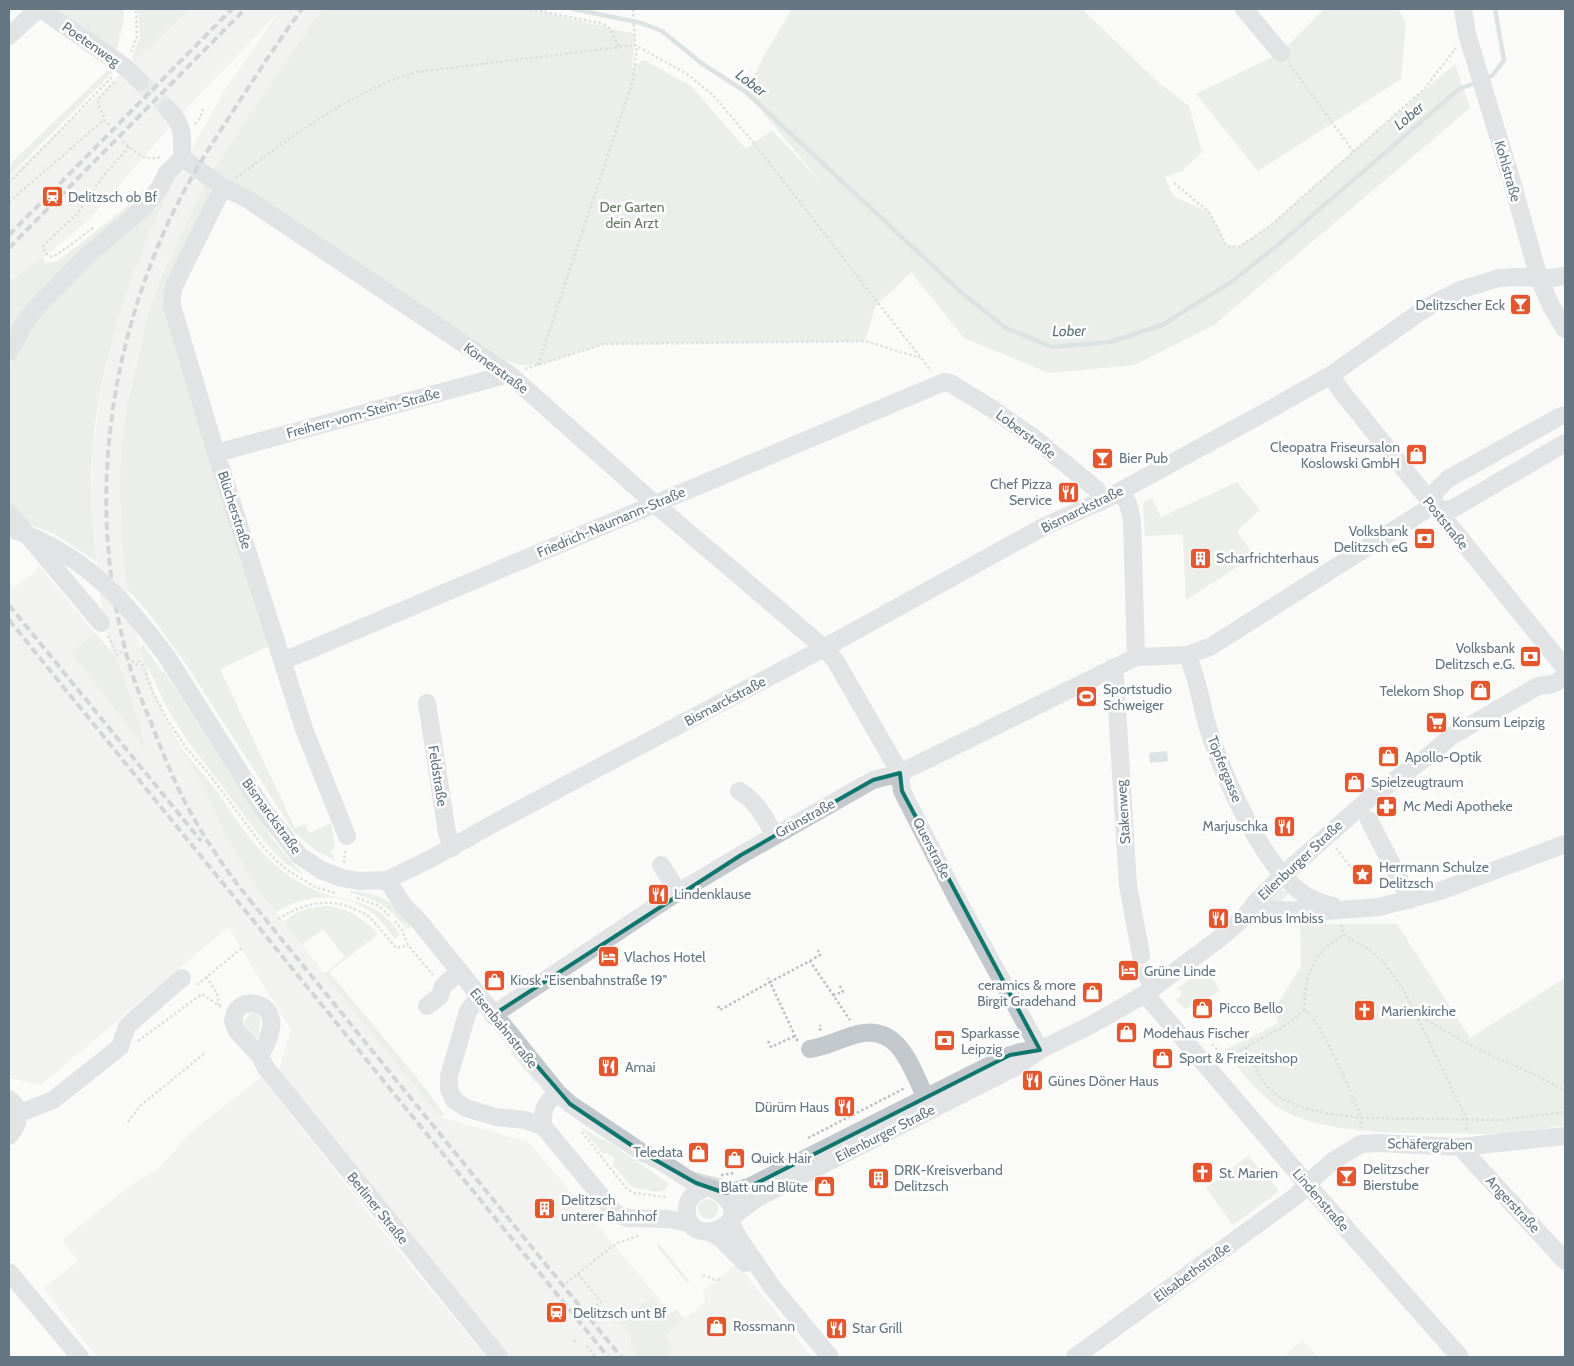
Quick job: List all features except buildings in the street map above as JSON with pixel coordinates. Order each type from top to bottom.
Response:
[{"type":"street","points":[[9,36],[39,9]]},
{"type":"street","name":"Poetenweg","points":[[39,9],[140,81]]},
{"type":"street","points":[[1244,9],[1281,53]]},
{"type":"street","name":"Kohlstraße","points":[[1463,9],[1467,34],[1538,278],[1551,306],[1565,329]]},
{"type":"street","points":[[9,352],[24,324],[35,309],[89,254],[143,208],[160,188],[183,139],[177,118],[168,109]]},
{"type":"street","name":"Körnerstraße","points":[[173,157],[247,199],[509,374],[655,504],[824,648]]},
{"type":"street","name":"Blücherstraße","points":[[223,187],[175,284],[172,306],[216,453],[304,729],[347,836]]},
{"type":"street","name":"Bismarckstraße","points":[[9,528],[54,547],[86,568],[101,580],[128,608],[167,657],[265,812],[300,856],[321,870],[342,878],[359,881],[387,880],[452,848],[824,648],[1045,526],[1121,491],[1331,375],[1420,312],[1463,289],[1499,278],[1565,276]]},
{"type":"street","name":"Freiherr-vom-Stein-Straße","points":[[216,453],[509,374]]},
{"type":"street","name":"Poststraße","points":[[1331,375],[1341,391],[1432,506],[1565,668]]},
{"type":"street","name":"Loberstraße","points":[[940,382],[950,383],[1018,426],[1096,490],[1104,500]]},
{"type":"street","name":"Friedrich-Naumann-Straße","points":[[283,661],[940,382]]},
{"type":"street","points":[[1121,491],[1128,504],[1132,520],[1136,657],[1187,655],[1210,647],[1432,506],[1435,492],[1448,479],[1558,417],[1565,415]]},
{"type":"street","points":[[1432,506],[1445,510],[1454,508],[1565,443]]},
{"type":"street","points":[[9,513],[101,623]]},
{"type":"street","name":"Querstraße","points":[[824,648],[835,660],[900,773],[902,791],[956,897],[1040,1050]]},
{"type":"street","name":"Töpfergasse","points":[[1187,655],[1196,675],[1206,719],[1220,765],[1246,818],[1263,847],[1293,886],[1308,897],[1344,909]]},
{"type":"street","name":"Grünstraße","points":[[493,1015],[678,892],[873,780],[900,773],[1136,657]]},
{"type":"street","name":"Stakenweg","points":[[1112,668],[1115,678],[1128,885],[1141,955]]},
{"type":"street","name":"Eilenburger Straße","points":[[714,1185],[730,1193],[752,1186],[922,1099],[1016,1067],[1040,1050],[1090,1025],[1224,934],[1283,875],[1361,805],[1431,754],[1450,737],[1538,686],[1553,684],[1565,677]]},
{"type":"street","name":"Feldstraße","points":[[427,703],[446,833],[452,848]]},
{"type":"street","points":[[739,791],[748,795],[755,802],[775,836]]},
{"type":"street","points":[[1370,820],[1410,900]]},
{"type":"street","points":[[1246,914],[1262,910],[1326,911],[1379,907],[1440,891],[1565,844]]},
{"type":"street","points":[[661,865],[678,892]]},
{"type":"street","name":"Eisenbahnstraße","points":[[387,880],[404,906],[418,920],[557,1092],[570,1104],[643,1153],[654,1157],[696,1183],[714,1185]]},
{"type":"street","points":[[424,1003],[440,996],[443,986],[459,972]]},
{"type":"street","points":[[9,1136],[17,1124],[14,1106],[53,1100],[120,1047],[127,1026],[182,978]]},
{"type":"street","name":"Lindenstraße","points":[[1148,985],[1307,1184],[1460,1357]]},
{"type":"street","points":[[479,997],[468,1011],[449,1076],[449,1089],[454,1100],[466,1108],[489,1115],[524,1120],[543,1126],[615,1213],[627,1218],[668,1219],[690,1223],[698,1230],[710,1232],[720,1238],[772,1288]]},
{"type":"street","name":"Eilenburger Straße","points":[[809,1039],[821,1047],[859,1034],[875,1032],[891,1039],[902,1048],[922,1099]]},
{"type":"street","name":"Berliner Straße","points":[[260,1056],[266,1068],[499,1357]]},
{"type":"street","points":[[543,1126],[542,1112],[549,1100],[557,1092]]},
{"type":"street","name":"Eilenburger Straße","points":[[731,1219],[757,1198],[922,1099]]},
{"type":"street","name":"Schäfergraben","points":[[1307,1184],[1333,1161],[1361,1144],[1565,1136]]},
{"type":"street","name":"Angerstraße","points":[[1463,1141],[1565,1261]]},
{"type":"street","name":"Eisenbahnstraße","points":[[643,1153],[650,1163],[682,1191],[687,1204],[686,1210],[690,1223]]},
{"type":"street","name":"Elisabethstraße","points":[[1075,1357],[1296,1196],[1307,1184]]},
{"type":"street","points":[[687,1204],[694,1194],[714,1185],[729,1203],[732,1210],[731,1219],[738,1239],[772,1288],[830,1357]]},
{"type":"street","points":[[710,1232],[724,1226],[731,1219]]},
{"type":"street","points":[[9,1272],[80,1357]]},
{"type":"path","points":[[9,183],[122,69],[137,36],[136,9]]},
{"type":"path","points":[[530,9],[603,24],[609,28],[619,47]]},
{"type":"path","points":[[538,365],[633,80],[636,45],[633,9]]},
{"type":"path","points":[[1174,183],[1209,212],[1227,246],[1239,247],[1270,226],[1353,150],[1424,89],[1467,34]]},
{"type":"path","points":[[223,187],[267,154],[339,107],[392,79],[417,72],[636,45],[687,74],[713,95],[754,143],[940,382]]},
{"type":"path","points":[[1281,53],[1353,150]]},
{"type":"path","points":[[109,125],[104,120],[98,100],[115,82]]},
{"type":"path","points":[[9,202],[104,120]]},
{"type":"path","points":[[123,141],[137,154],[148,158],[173,157]]},
{"type":"path","points":[[98,224],[58,254],[52,257],[45,253],[43,246],[78,213],[103,176],[128,147]]},
{"type":"path","points":[[509,374],[604,344],[865,342],[921,359]]},
{"type":"path","points":[[113,646],[117,655],[121,652],[137,664],[140,661],[152,692]]},
{"type":"path","points":[[1327,835],[1350,867],[1361,873]]},
{"type":"path","points":[[278,919],[292,910],[311,904],[329,902],[350,906],[369,917],[396,948],[408,945]]},
{"type":"path","points":[[1344,909],[1340,924],[1344,935],[1368,949],[1384,962],[1404,990],[1417,1016],[1417,1014],[1475,1048],[1565,1090]]},
{"type":"path","points":[[1212,1044],[1225,1058],[1292,1021],[1304,1010],[1309,970],[1319,953],[1334,940],[1344,935]]},
{"type":"path","points":[[718,1006],[720,1010],[810,961],[820,955],[818,950]]},
{"type":"path","points":[[810,961],[859,1034]]},
{"type":"path","points":[[120,1047],[140,1040],[202,994],[220,1006],[217,994],[206,977]]},
{"type":"path","points":[[768,978],[797,1040],[809,1039],[822,1029],[820,1025]]},
{"type":"path","points":[[833,995],[843,992],[840,986]]},
{"type":"path","points":[[1304,1010],[1310,1013],[1330,1046],[1362,1118],[1360,1130],[1361,1144]]},
{"type":"path","points":[[1417,1014],[1467,1120],[1463,1141]]},
{"type":"path","points":[[768,1041],[772,1047],[795,1036]]},
{"type":"path","points":[[1246,1047],[1263,1080],[1281,1097],[1307,1109],[1362,1118],[1467,1120],[1500,1120],[1565,1112]]},
{"type":"path","points":[[128,1122],[140,1106],[206,1052]]},
{"type":"path","points":[[804,1140],[909,1086],[922,1099]]},
{"type":"path","points":[[578,1126],[626,1188],[634,1193],[666,1198]]},
{"type":"path","points":[[714,1185],[735,1173]]},
{"type":"path","points":[[566,1283],[617,1243],[645,1232]]},
{"type":"path","points":[[578,1273],[600,1302],[589,1312]]},
{"type":"path","points":[[703,1275],[714,1280],[722,1280]]},
{"type":"path","points":[[587,1346],[596,1357]]},
{"type":"highlighted area","points":[[900,773],[902,791],[1040,1050],[1010,1055],[751,1186],[725,1193],[696,1183],[643,1153],[570,1104],[493,1015],[741,855],[873,780]]},
{"type":"shaded area","points":[[190,9],[322,9],[207,180],[183,165],[224,91],[278,13],[184,111],[87,222],[9,282],[9,177]]},
{"type":"shaded area","name":"Delitzsch unt Bf","points":[[179,169],[204,184],[163,270],[148,312],[137,356],[128,401],[120,500],[123,556],[127,589],[140,649],[155,693],[171,729],[201,781],[224,833],[256,887],[440,1117],[529,1142],[679,1323],[705,1302],[703,1291],[737,1264],[812,1357],[509,1357],[278,1073],[291,1030],[228,927],[41,1085],[9,1078],[9,583],[14,588],[40,567],[112,654],[101,603],[91,500],[93,450],[100,398],[109,350],[122,302],[156,215]]},
{"type":"shaded area","points":[[1167,751],[1168,761],[1150,763],[1149,753]]},
{"type":"shaded area","points":[[261,1077],[391,1242],[486,1357],[97,1357],[44,1288],[78,1261],[62,1240],[132,1184],[156,1171],[191,1132]]},
{"type":"shaded area","points":[[1302,1340],[1318,1357],[1283,1357]]},
{"type":"green space","points":[[58,9],[123,9],[124,19],[116,51]]},
{"type":"green space","points":[[138,9],[190,9],[134,62],[132,58],[140,36]]},
{"type":"green space","name":"Der Garten dein Arzt","points":[[322,9],[529,9],[635,34],[632,67],[644,60],[691,86],[746,149],[772,130],[825,187],[746,92],[764,56],[792,9],[1082,9],[1160,84],[1189,106],[1202,152],[1182,171],[1165,177],[1174,197],[1209,212],[1227,246],[1238,247],[1270,226],[1353,151],[1455,64],[1470,108],[1214,325],[1135,365],[1049,373],[964,338],[911,272],[875,307],[865,341],[605,344],[538,365],[519,365],[505,360],[213,170]]},
{"type":"green space","points":[[1324,9],[1398,9],[1406,23],[1401,79],[1258,171],[1196,94],[1281,53]]},
{"type":"green space","points":[[109,69],[113,72],[9,176],[9,165]]},
{"type":"green space","points":[[179,169],[160,208],[128,288],[115,329],[105,371],[92,457],[91,501],[96,561],[56,535],[22,521],[9,504],[9,367],[30,325],[119,235],[155,208],[171,177]]},
{"type":"green space","points":[[152,184],[151,191],[9,340],[9,282],[42,258],[46,263],[58,261],[124,209]]},
{"type":"green space","points":[[204,184],[210,188],[210,195],[167,288],[258,615],[262,614],[271,645],[220,669],[295,828],[305,824],[309,833],[331,823],[335,846],[331,852],[336,861],[315,850],[294,832],[184,661],[148,612],[127,589],[120,500],[121,452],[128,401],[148,312],[164,270]]},
{"type":"green space","points":[[1237,482],[1260,510],[1237,531],[1254,556],[1186,600],[1183,534],[1145,536],[1143,504],[1152,498],[1161,517]]},
{"type":"green space","points":[[96,633],[117,659],[145,748],[71,652]]},
{"type":"green space","points":[[143,644],[162,672],[164,671],[271,837],[303,875],[285,863],[263,840],[187,740],[165,704],[150,671],[145,665],[140,649]]},
{"type":"green space","points":[[182,750],[215,789],[254,844],[279,868],[298,881],[318,891],[375,909],[400,934],[395,939],[375,915],[364,907],[339,898],[313,898],[300,901],[276,912],[256,887],[224,833],[201,781]]},
{"type":"green space","points":[[1280,890],[1289,893],[1278,904],[1273,905],[1268,901]]},
{"type":"green space","points":[[350,891],[378,896],[392,904],[412,925],[408,929],[383,905],[360,895],[350,893]]},
{"type":"green space","points":[[326,906],[342,909],[355,915],[378,934],[329,972],[422,1084],[444,1114],[440,1117],[324,974],[345,957],[323,929],[302,945],[284,922],[304,910]]},
{"type":"green space","points":[[1300,924],[1397,924],[1470,1038],[1565,978],[1565,1125],[1509,1134],[1367,1131],[1324,1125],[1304,1119],[1277,1107],[1260,1093],[1225,1050],[1279,1023],[1273,1011],[1301,967]]},
{"type":"green space","points":[[1206,968],[1220,991],[1185,1009],[1175,999],[1181,995],[1181,991],[1176,989]]},
{"type":"green space","points":[[251,1013],[255,1013],[260,1018],[259,1035],[257,1037],[245,1025],[244,1021]]},
{"type":"green space","points":[[513,1050],[538,1080],[535,1082],[510,1052]]},
{"type":"green space","points":[[581,1127],[607,1141],[669,1184],[665,1190],[656,1192],[632,1187],[612,1164],[614,1161],[613,1157],[606,1153],[603,1154]]},
{"type":"green space","points":[[1248,1156],[1278,1189],[1278,1192],[1233,1225],[1206,1188]]},
{"type":"green space","points":[[691,1171],[730,1181],[743,1182],[729,1186],[708,1180]]},
{"type":"green space","points":[[704,1199],[712,1199],[718,1205],[718,1213],[712,1219],[704,1219],[698,1213],[698,1205]]},
{"type":"green space","points":[[659,1244],[689,1281],[687,1283],[657,1246]]},
{"type":"green space","points":[[652,1297],[667,1316],[676,1309],[684,1320],[664,1336],[673,1348],[668,1352],[673,1357],[639,1357],[631,1348],[631,1335],[620,1322]]},
{"type":"waterway","name":"Lober","points":[[574,9],[641,23],[662,31],[701,63],[746,92],[962,293],[1006,328],[1052,347],[1110,342],[1162,325],[1231,282],[1279,244],[1459,89],[1478,82]]},
{"type":"waterway","name":"Lober","points":[[1485,79],[1493,75],[1504,60],[1495,9]]},
{"type":"tunnel","points":[[140,81],[168,109]]},
{"type":"railway","points":[[9,235],[232,9]]},
{"type":"railway","points":[[9,248],[245,9]]},
{"type":"railway","points":[[253,904],[221,861],[186,804],[175,782],[132,674],[115,604],[108,551],[106,498],[109,444],[116,392],[127,340],[142,289],[161,239],[192,177],[264,63],[302,9]]},
{"type":"railway","points":[[9,605],[201,841]]},
{"type":"railway","points":[[9,620],[608,1357]]},
{"type":"railway","points":[[249,899],[621,1357]]},
{"type":"place","name":"Delitzsch ob Bf","points":[[52,197]]},
{"type":"place","name":"Delitzscher Eck","points":[[1521,305]]},
{"type":"place","name":"Cleopatra Friseursalon Koslowski GmbH","points":[[1416,455]]},
{"type":"place","name":"Bier Pub","points":[[1103,458]]},
{"type":"place","name":"Chef Pizza Service","points":[[1068,492]]},
{"type":"place","name":"Volksbank Delitzsch eG","points":[[1424,539]]},
{"type":"place","name":"Scharfrichterhaus","points":[[1200,558]]},
{"type":"place","name":"Volksbank Delitzsch e.G.","points":[[1531,656]]},
{"type":"place","name":"Telekom Shop","points":[[1480,691]]},
{"type":"place","name":"Sportstudio Schweiger","points":[[1087,697]]},
{"type":"place","name":"Konsum Leipzig","points":[[1436,722]]},
{"type":"place","name":"Apollo-Optik","points":[[1389,757]]},
{"type":"place","name":"Spielzeugtraum","points":[[1355,782]]},
{"type":"place","name":"Mc Medi Apotheke","points":[[1387,806]]},
{"type":"place","name":"Marjuschka","points":[[1284,826]]},
{"type":"place","name":"Herrmann Schulze Delitzsch","points":[[1363,875]]},
{"type":"place","name":"Lindenklause","points":[[658,894]]},
{"type":"place","name":"Bambus Imbiss","points":[[1218,918]]},
{"type":"place","name":"Vlachos Hotel","points":[[608,957]]},
{"type":"place","name":"Grüne Linde","points":[[1128,971]]},
{"type":"place","name":"Kiosk \"Eisenbahnstraße 19\"","points":[[494,980]]},
{"type":"place","name":"ceramics & more Birgit Gradehand","points":[[1092,993]]},
{"type":"place","name":"Picco Bello","points":[[1203,1008]]},
{"type":"place","name":"Marienkirche","points":[[1365,1011]]},
{"type":"place","name":"Modehaus Fischer","points":[[1127,1033]]},
{"type":"place","name":"Sparkasse Leipzig","points":[[945,1041]]},
{"type":"place","name":"Sport & Freizeitshop","points":[[1163,1058]]},
{"type":"place","name":"Amai","points":[[609,1067]]},
{"type":"place","name":"Günes Döner Haus","points":[[1032,1081]]},
{"type":"place","name":"Dürüm Haus","points":[[845,1107]]},
{"type":"place","name":"Teledata","points":[[699,1152]]},
{"type":"place","name":"Quick Hair","points":[[735,1158]]},
{"type":"place","name":"St. Marien","points":[[1203,1173]]},
{"type":"place","name":"Delitzscher Bierstube","points":[[1347,1177]]},
{"type":"place","name":"DRK-Kreisverband Delitzsch","points":[[878,1178]]},
{"type":"place","name":"Blatt und Blüte","points":[[824,1187]]},
{"type":"place","name":"Delitzsch unterer Bahnhof","points":[[545,1208]]},
{"type":"place","name":"Delitzsch unt Bf","points":[[557,1313]]},
{"type":"place","name":"Rossmann","points":[[717,1326]]},
{"type":"place","name":"Star Grill","points":[[836,1328]]}]
